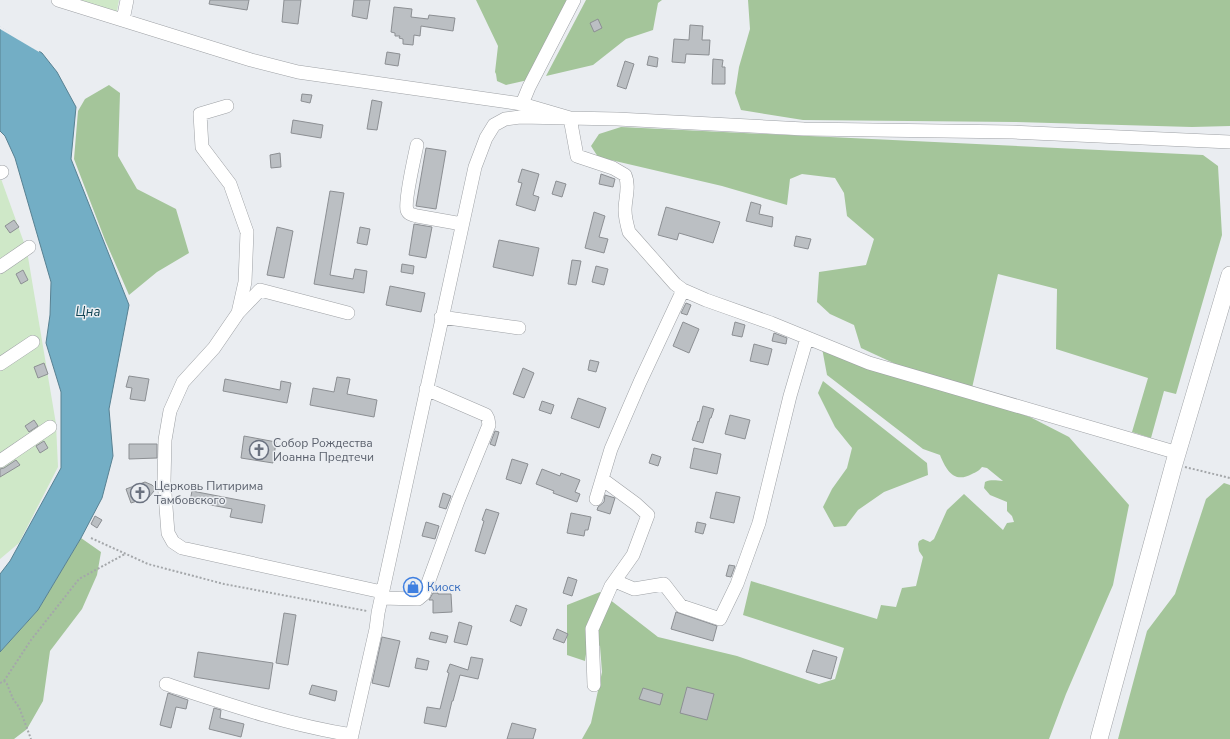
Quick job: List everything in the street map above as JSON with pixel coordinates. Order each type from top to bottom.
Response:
[{"type":"main road","points":[[1099,739],[1176,459],[1230,276]]},
{"type":"street","points":[[58,0],[250,60],[298,72],[522,104],[570,118]]},
{"type":"street","points":[[123,20],[127,0]]},
{"type":"street","points":[[522,104],[528,87],[574,0]]},
{"type":"street","points":[[227,106],[200,114],[202,147],[230,184],[246,232],[245,282],[238,313]]},
{"type":"street","points":[[166,684],[245,710],[352,737],[441,318],[475,167],[486,138],[494,125],[505,119],[520,117],[570,118],[804,129],[1014,132],[1230,142]]},
{"type":"street","points":[[570,118],[577,156],[613,168],[625,175],[628,185],[625,211],[629,232],[675,284],[683,290],[706,300],[771,323],[869,363],[1176,459]]},
{"type":"street","points":[[417,145],[407,200],[407,210],[410,214],[417,216],[462,224]]},
{"type":"street","points":[[0,267],[28,247]]},
{"type":"street","points":[[348,313],[260,290],[238,313],[214,348],[183,382],[170,411],[165,440],[164,481],[168,533],[176,545],[182,548],[382,595],[418,599],[424,594],[458,501],[489,425],[486,415],[426,389]]},
{"type":"street","points":[[596,499],[611,449],[640,382],[683,290]]},
{"type":"street","points":[[441,318],[519,328]]},
{"type":"street","points":[[615,581],[634,589],[664,584],[680,606],[720,619],[738,584],[759,523],[790,396],[807,338]]},
{"type":"street","points":[[0,364],[33,342]]},
{"type":"street","points":[[0,460],[50,427]]},
{"type":"street","points":[[594,685],[592,629],[615,581],[633,555],[648,515],[636,504],[602,479]]},
{"type":"path","points":[[1176,459],[1230,478]]},
{"type":"path","points":[[91,538],[148,564],[224,584],[378,613]]},
{"type":"path","points":[[0,683],[4,681],[31,640],[79,578],[125,554]]},
{"type":"path","points":[[4,681],[19,707],[31,739]]},
{"type":"green space","points":[[68,0],[119,0],[117,11],[113,13]]},
{"type":"green space","points":[[476,0],[567,0],[528,80],[506,85],[497,81],[495,72],[498,46]]},
{"type":"green space","points":[[586,0],[662,0],[658,3],[653,30],[626,39],[593,65],[546,76]]},
{"type":"green space","points":[[748,0],[1230,0],[1230,126],[1192,127],[1014,122],[803,120],[741,110],[735,93],[739,67],[750,29]]},
{"type":"green space","points":[[109,85],[120,93],[118,156],[137,189],[176,209],[189,253],[157,272],[129,295],[105,240],[74,159],[78,111],[85,99]]},
{"type":"green space","points":[[621,127],[1203,155],[1218,166],[1222,235],[1176,394],[1164,391],[1151,438],[1132,432],[1148,378],[1056,349],[1057,289],[998,274],[972,388],[902,367],[861,348],[854,325],[830,314],[817,302],[819,272],[866,265],[874,239],[847,216],[844,193],[835,178],[802,174],[790,179],[787,205],[722,186],[598,157],[591,146],[599,134]]},
{"type":"green space","points":[[0,176],[27,251],[56,424],[58,467],[19,543],[0,559]]},
{"type":"green space","points":[[822,348],[1030,417],[1069,437],[1129,505],[1113,585],[1066,694],[1049,739],[582,739],[591,723],[602,672],[600,646],[588,640],[585,661],[567,655],[567,605],[600,592],[658,637],[737,656],[819,684],[835,679],[844,648],[743,615],[751,581],[877,619],[881,605],[896,607],[902,588],[916,586],[923,557],[919,551],[919,541],[923,539],[930,542],[934,539],[947,510],[964,494],[1003,530],[1007,523],[1014,522],[1012,516],[1007,511],[1007,502],[990,495],[984,488],[985,482],[992,480],[1003,481],[987,468],[982,467],[980,470],[966,477],[960,477],[952,474],[945,466],[940,455],[923,449],[827,375]]},
{"type":"green space","points":[[823,381],[927,463],[928,475],[884,492],[858,510],[846,526],[834,527],[823,507],[832,489],[847,468],[852,448],[835,427],[818,393]]},
{"type":"green space","points":[[1224,483],[1230,485],[1230,739],[1118,739],[1147,631],[1175,594],[1206,499]]},
{"type":"green space","points":[[81,538],[101,552],[97,575],[82,609],[50,651],[43,701],[27,729],[14,739],[0,739],[0,652],[38,610]]},
{"type":"water","name":"Цна","points":[[0,27],[42,53],[57,72],[76,107],[71,159],[129,305],[109,409],[113,456],[102,498],[81,538],[38,610],[0,652],[0,574],[10,561],[61,468],[61,392],[46,343],[50,315],[51,282],[15,158],[5,136],[0,131]]},
{"type":"pier","points":[[0,26],[40,50],[39,52],[0,29]]},
{"type":"building","points":[[210,0],[249,0],[247,10],[209,4]]},
{"type":"building","points":[[284,0],[301,0],[298,24],[282,22]]},
{"type":"building","points":[[354,0],[370,0],[367,19],[352,16]]},
{"type":"building","points":[[394,7],[412,9],[411,17],[428,19],[429,15],[455,18],[453,31],[421,26],[420,36],[414,35],[413,45],[403,44],[403,39],[399,38],[400,36],[395,36],[395,33],[391,32]]},
{"type":"building","points":[[598,19],[602,28],[594,32],[590,23]]},
{"type":"building","points":[[690,25],[703,26],[702,40],[710,40],[709,55],[686,54],[685,63],[672,62],[674,39],[689,40]]},
{"type":"building","points":[[387,52],[400,54],[398,66],[385,64]]},
{"type":"building","points":[[649,56],[658,58],[657,67],[647,65]]},
{"type":"building","points":[[713,59],[723,60],[722,67],[725,67],[725,84],[712,84]]},
{"type":"building","points":[[625,61],[634,64],[626,89],[617,86]]},
{"type":"building","points":[[302,94],[312,95],[310,103],[301,101]]},
{"type":"building","points":[[372,100],[382,102],[377,130],[367,129]]},
{"type":"building","points":[[293,120],[323,125],[321,138],[291,133]]},
{"type":"building","points":[[426,148],[446,151],[436,209],[416,206]]},
{"type":"building","points":[[280,153],[281,167],[271,168],[270,155]]},
{"type":"building","points":[[522,169],[539,174],[533,195],[539,197],[535,211],[516,205],[522,183],[518,182]]},
{"type":"building","points":[[601,174],[615,179],[613,187],[599,184]]},
{"type":"building","points":[[556,181],[566,184],[562,197],[552,194]]},
{"type":"building","points":[[330,191],[344,193],[330,275],[353,279],[355,269],[367,271],[364,293],[314,284]]},
{"type":"building","points":[[751,202],[761,205],[759,214],[773,217],[772,227],[746,221]]},
{"type":"building","points":[[666,207],[720,222],[713,243],[679,233],[677,240],[658,235]]},
{"type":"building","points":[[594,212],[605,216],[599,237],[608,239],[604,253],[585,248]]},
{"type":"building","points":[[14,220],[19,227],[10,233],[5,226]]},
{"type":"building","points":[[414,224],[432,227],[426,258],[409,255]]},
{"type":"building","points":[[277,227],[293,231],[284,278],[267,275]]},
{"type":"building","points":[[360,227],[370,229],[367,245],[357,243]]},
{"type":"building","points":[[796,236],[811,239],[808,249],[794,246]]},
{"type":"building","points":[[499,240],[539,248],[533,276],[493,267]]},
{"type":"building","points":[[572,260],[581,261],[576,285],[568,284]]},
{"type":"building","points":[[402,264],[414,266],[413,274],[401,272]]},
{"type":"building","points":[[596,266],[608,269],[604,285],[592,282]]},
{"type":"building","points":[[23,270],[28,280],[21,284],[16,274]]},
{"type":"building","points":[[390,286],[425,293],[421,312],[386,305]]},
{"type":"building","points":[[686,303],[691,305],[687,315],[681,313]]},
{"type":"building","points":[[683,322],[699,329],[689,353],[673,346]]},
{"type":"building","points":[[735,322],[745,325],[742,337],[732,335]]},
{"type":"building","points":[[774,333],[787,338],[786,344],[772,341]]},
{"type":"building","points":[[754,344],[772,349],[768,365],[750,361]]},
{"type":"building","points":[[590,360],[599,362],[596,372],[588,370]]},
{"type":"building","points":[[44,363],[48,374],[38,378],[34,367]]},
{"type":"building","points":[[523,368],[534,373],[524,398],[513,394]]},
{"type":"building","points":[[129,376],[149,379],[145,401],[130,399],[132,388],[126,387]]},
{"type":"building","points":[[337,377],[350,379],[347,394],[377,400],[374,417],[310,405],[313,388],[334,392]]},
{"type":"building","points":[[225,379],[280,390],[281,381],[291,383],[287,403],[223,391]]},
{"type":"building","points":[[578,398],[606,408],[599,428],[571,418]]},
{"type":"building","points":[[542,401],[554,405],[551,414],[539,410]]},
{"type":"building","points":[[703,406],[714,409],[703,443],[692,440]]},
{"type":"building","points":[[730,415],[750,420],[745,439],[725,434]]},
{"type":"building","points":[[34,420],[38,426],[29,432],[25,426]]},
{"type":"building","points":[[495,431],[499,432],[495,446],[490,444]]},
{"type":"building","name":"Собор Рождества Иоанна Предтечи","points":[[244,436],[276,442],[273,463],[241,458]]},
{"type":"building","points":[[44,441],[48,448],[40,453],[36,446]]},
{"type":"building","points":[[129,444],[157,444],[157,458],[129,459]]},
{"type":"building","points":[[694,448],[721,454],[717,474],[690,468]]},
{"type":"building","points":[[652,454],[661,457],[658,466],[649,463]]},
{"type":"building","points":[[512,459],[528,464],[521,484],[506,479]]},
{"type":"building","points":[[16,460],[20,465],[0,477],[0,469]]},
{"type":"building","points":[[542,469],[560,476],[561,473],[580,480],[575,492],[580,494],[577,502],[553,493],[554,491],[536,484]]},
{"type":"building","name":"Церковь Питирима Тамбовского","points":[[145,482],[154,487],[154,491],[149,497],[131,503],[126,489]]},
{"type":"building","points":[[192,491],[265,505],[262,523],[230,517],[232,509],[190,501]]},
{"type":"building","points":[[716,492],[740,497],[734,523],[710,518]]},
{"type":"building","points":[[443,493],[451,496],[446,509],[439,507]]},
{"type":"building","points":[[605,495],[615,498],[610,514],[597,510],[598,507],[604,502]]},
{"type":"building","points":[[486,509],[499,513],[485,554],[475,551]]},
{"type":"building","points":[[571,513],[591,517],[588,530],[585,530],[584,536],[567,533]]},
{"type":"building","points":[[95,516],[102,520],[97,528],[91,524]]},
{"type":"building","points":[[426,522],[439,526],[435,539],[422,536]]},
{"type":"building","points":[[697,522],[706,524],[703,534],[695,532]]},
{"type":"building","points":[[729,565],[735,566],[731,577],[726,576]]},
{"type":"building","points":[[568,577],[577,580],[572,596],[563,593]]},
{"type":"building","points":[[433,593],[451,594],[452,612],[433,613],[433,600],[429,600]]},
{"type":"building","points":[[516,605],[527,609],[521,626],[510,621]]},
{"type":"building","points":[[676,612],[717,626],[713,641],[671,629]]},
{"type":"building","points":[[284,613],[296,615],[288,665],[276,663]]},
{"type":"building","points":[[459,622],[472,626],[467,645],[454,642]]},
{"type":"building","points":[[557,629],[568,634],[564,643],[553,639]]},
{"type":"building","points":[[431,632],[448,636],[446,643],[429,639]]},
{"type":"building","points":[[382,637],[400,641],[389,687],[372,683]]},
{"type":"building","points":[[813,650],[837,657],[831,679],[806,672]]},
{"type":"building","points":[[198,652],[273,663],[269,689],[194,677]]},
{"type":"building","points":[[471,657],[483,659],[478,679],[460,675],[446,727],[424,723],[427,707],[440,709],[450,664],[468,670]]},
{"type":"building","points":[[417,658],[429,661],[427,670],[415,668]]},
{"type":"building","points":[[312,685],[337,691],[335,701],[309,694]]},
{"type":"building","points":[[687,687],[714,694],[707,720],[680,713]]},
{"type":"building","points":[[643,688],[663,694],[660,705],[639,699]]},
{"type":"building","points":[[168,693],[188,700],[186,709],[176,707],[171,728],[160,725]]},
{"type":"building","points":[[214,708],[221,710],[220,718],[244,724],[241,737],[209,729]]},
{"type":"building","points":[[512,723],[536,729],[533,739],[507,739]]},
{"type":"place","name":"Собор Рождества Иоанна Предтечи","points":[[259,450]]},
{"type":"place","name":"Церковь Питирима Тамбовского","points":[[140,493]]},
{"type":"place","name":"Киоск","points":[[413,587]]}]
